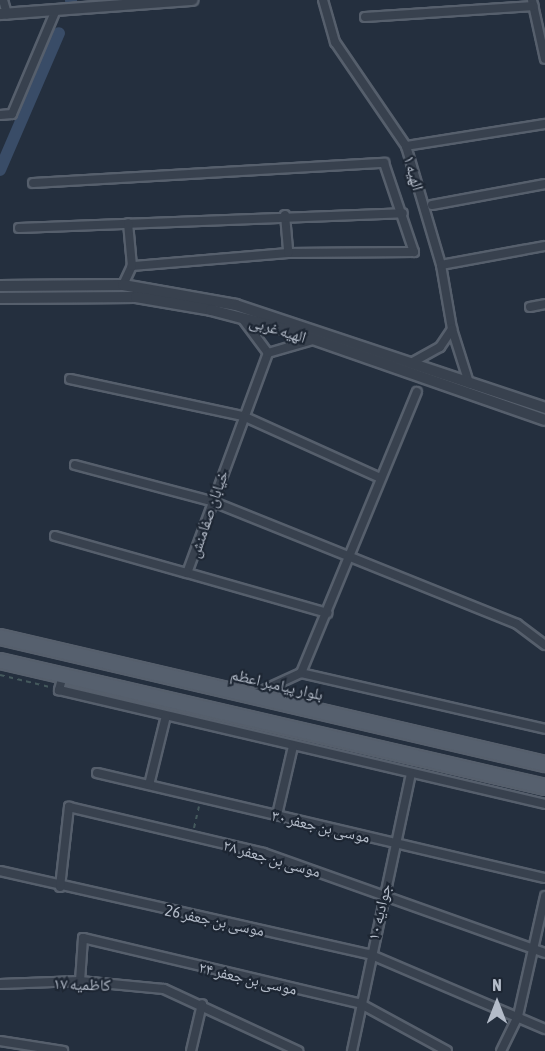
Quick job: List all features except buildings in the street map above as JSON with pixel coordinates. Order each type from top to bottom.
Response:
[{"type":"main road","name":"بلوار پیامبر اعظم","points":[[0,638],[545,764]]},
{"type":"main road","points":[[0,661],[545,787]]},
{"type":"street","points":[[3,0],[3,14],[55,12],[192,0]]},
{"type":"street","name":"الهیه ۱","points":[[324,0],[334,42],[406,146],[441,266],[453,329],[469,383]]},
{"type":"street","points":[[365,17],[533,3],[545,59]]},
{"type":"street","points":[[0,115],[12,114],[55,12]]},
{"type":"street","points":[[406,146],[545,124]]},
{"type":"street","points":[[33,183],[384,164],[403,213],[414,252],[288,253],[132,266]]},
{"type":"street","points":[[432,205],[545,184]]},
{"type":"street","points":[[19,228],[285,215],[403,213]]},
{"type":"street","points":[[285,215],[288,253]]},
{"type":"street","points":[[123,285],[132,266],[128,223]]},
{"type":"street","points":[[441,266],[545,246]]},
{"type":"street","name":"الهیه غربی","points":[[0,286],[123,285],[236,306],[545,408]]},
{"type":"street","name":"الهیه غربی","points":[[0,298],[136,297],[242,318],[313,340],[545,420]]},
{"type":"street","points":[[530,307],[545,304]]},
{"type":"street","points":[[242,318],[268,353],[313,340]]},
{"type":"street","points":[[411,363],[440,347],[453,329]]},
{"type":"street","name":"خیابان صفامنش","points":[[268,353],[211,501],[187,573],[327,613]]},
{"type":"street","points":[[70,379],[243,416],[380,478]]},
{"type":"street","points":[[301,673],[417,392]]},
{"type":"street","points":[[75,465],[211,501],[517,624],[545,645]]},
{"type":"street","points":[[55,536],[187,573]]},
{"type":"street","points":[[253,695],[301,673],[545,729]]},
{"type":"street","points":[[63,675],[59,690],[545,804]]},
{"type":"street","points":[[149,785],[166,716]]},
{"type":"street","points":[[277,815],[293,746]]},
{"type":"street","name":"موسی بن جعفر ۳۰","points":[[97,773],[545,878]]},
{"type":"street","name":"جوادیه ۱۰","points":[[351,1051],[369,954],[411,774]]},
{"type":"street","name":"موسی بن جعفر ۲۸","points":[[60,887],[69,807],[192,836],[383,892],[545,953]]},
{"type":"street","name":"موسی بن جعفر 26","points":[[0,871],[60,887],[369,954],[545,1029]]},
{"type":"street","points":[[501,1051],[518,1016],[545,896]]},
{"type":"street","name":"موسی بن جعفر ۲۴","points":[[80,981],[83,938],[359,1003],[447,1051]]},
{"type":"street","name":"کاظمیه ۱۷","points":[[0,984],[80,981],[164,988],[298,1051]]},
{"type":"street","points":[[194,1050],[202,1004]]},
{"type":"street","points":[[0,1041],[63,1051]]},
{"type":"path","points":[[0,675],[59,690]]},
{"type":"path","points":[[192,836],[201,797]]},
{"type":"waterway","points":[[0,170],[59,33]]}]
